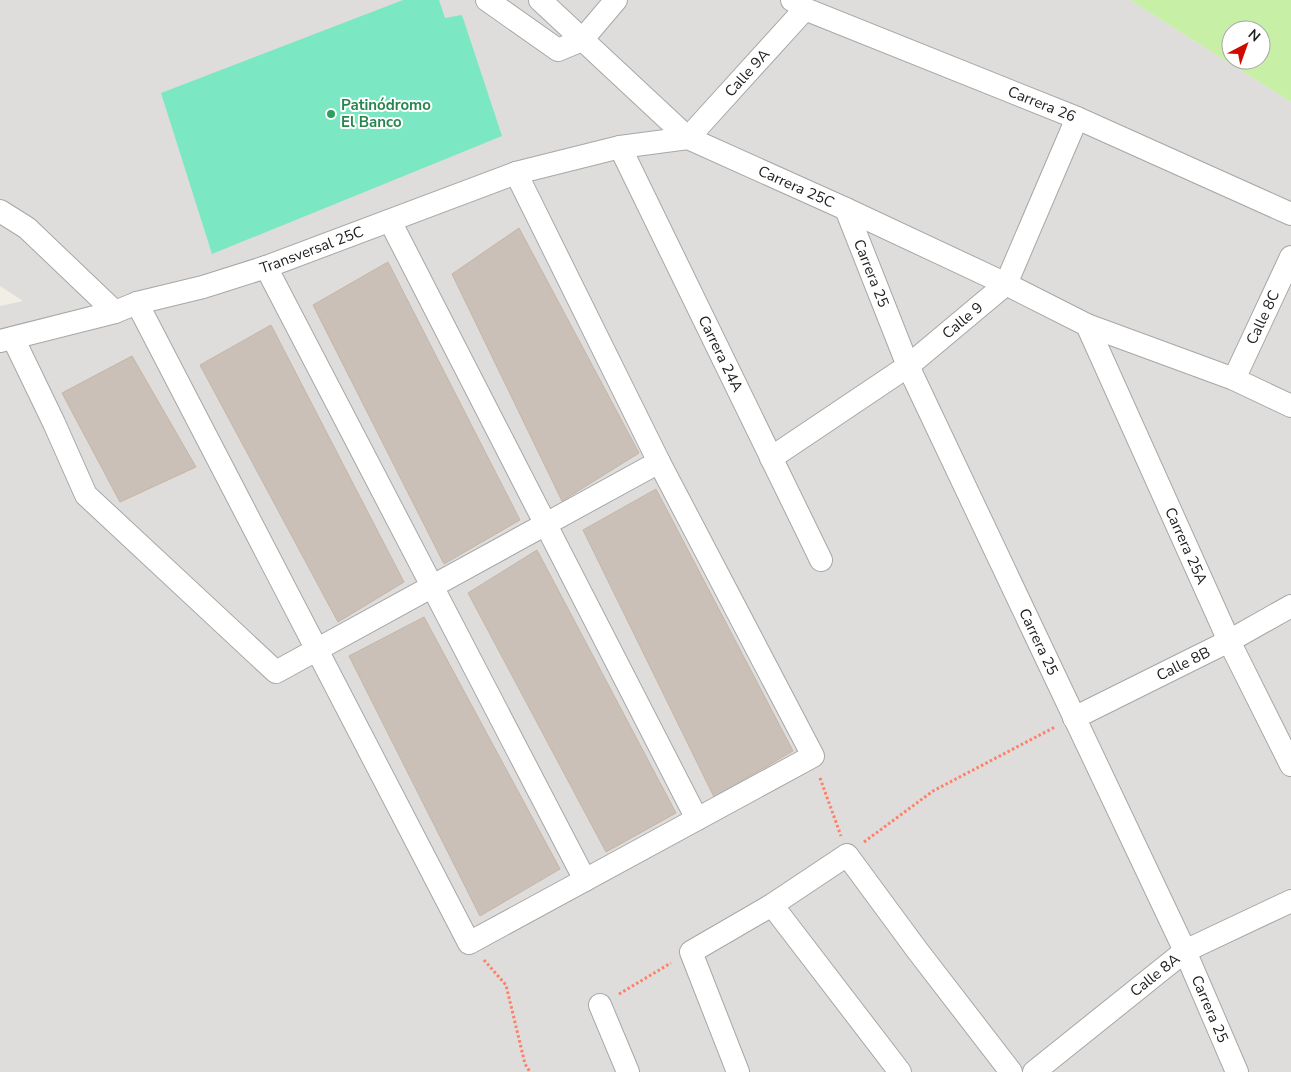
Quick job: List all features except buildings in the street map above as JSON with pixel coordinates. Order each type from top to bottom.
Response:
[{"type":"street","points":[[487,0],[558,50],[582,40],[616,0]]},
{"type":"street","name":"Carrera 25C","points":[[540,0],[688,138],[846,209],[1006,284],[1087,325],[1234,379],[1291,406]]},
{"type":"street","name":"Carrera 26","points":[[799,5],[1077,118],[1291,214]]},
{"type":"street","name":"Calle 9A","points":[[688,138],[799,5]]},
{"type":"street","name":"Calle 9","points":[[771,458],[908,366],[1006,284],[1077,118]]},
{"type":"street","name":"Transversal 25C","points":[[6,339],[115,312],[137,303],[203,287],[266,267],[516,173],[620,147],[688,138]]},
{"type":"street","name":"Carrera 24A","points":[[620,147],[821,560]]},
{"type":"street","points":[[137,303],[469,943],[813,756],[659,462],[516,173]]},
{"type":"street","name":"Carrera 25","points":[[846,209],[908,366],[1185,951],[1238,1072]]},
{"type":"street","points":[[0,211],[27,228],[115,312]]},
{"type":"street","points":[[390,221],[697,819]]},
{"type":"street","name":"Calle 8C","points":[[1234,379],[1291,257]]},
{"type":"street","points":[[266,267],[585,880]]},
{"type":"street","name":"Carrera 25A","points":[[1087,325],[1229,641],[1291,765]]},
{"type":"street","points":[[6,339],[54,423],[86,495],[276,672],[659,462]]},
{"type":"street","name":"Calle 8B","points":[[1074,718],[1229,641],[1291,606]]},
{"type":"street","points":[[738,1072],[692,952],[772,905],[847,855],[1008,1071]]},
{"type":"street","name":"Calle 8A","points":[[1034,1072],[1185,951],[1291,901]]},
{"type":"street","points":[[772,905],[900,1072]]},
{"type":"street","points":[[600,1005],[628,1072]]},
{"type":"path","points":[[813,756],[847,855],[933,791],[1074,718]]},
{"type":"path","points":[[469,943],[506,985],[525,1064],[530,1072]]},
{"type":"path","points":[[600,1005],[692,952]]},
{"type":"shaded area","points":[[0,0],[1130,0],[1221,58],[1221,70],[1240,70],[1291,102],[1291,1072],[0,1072],[0,306],[23,301],[0,286]]},
{"type":"green space","name":"Patinódromo El Banco","points":[[403,0],[439,0],[445,18],[462,15],[502,136],[212,254],[161,93]]},
{"type":"green space","points":[[1130,0],[1291,0],[1291,102],[1240,70],[1271,70],[1271,20],[1221,20],[1221,58]]},
{"type":"place","name":"Patinódromo El Banco","points":[[331,114]]}]
